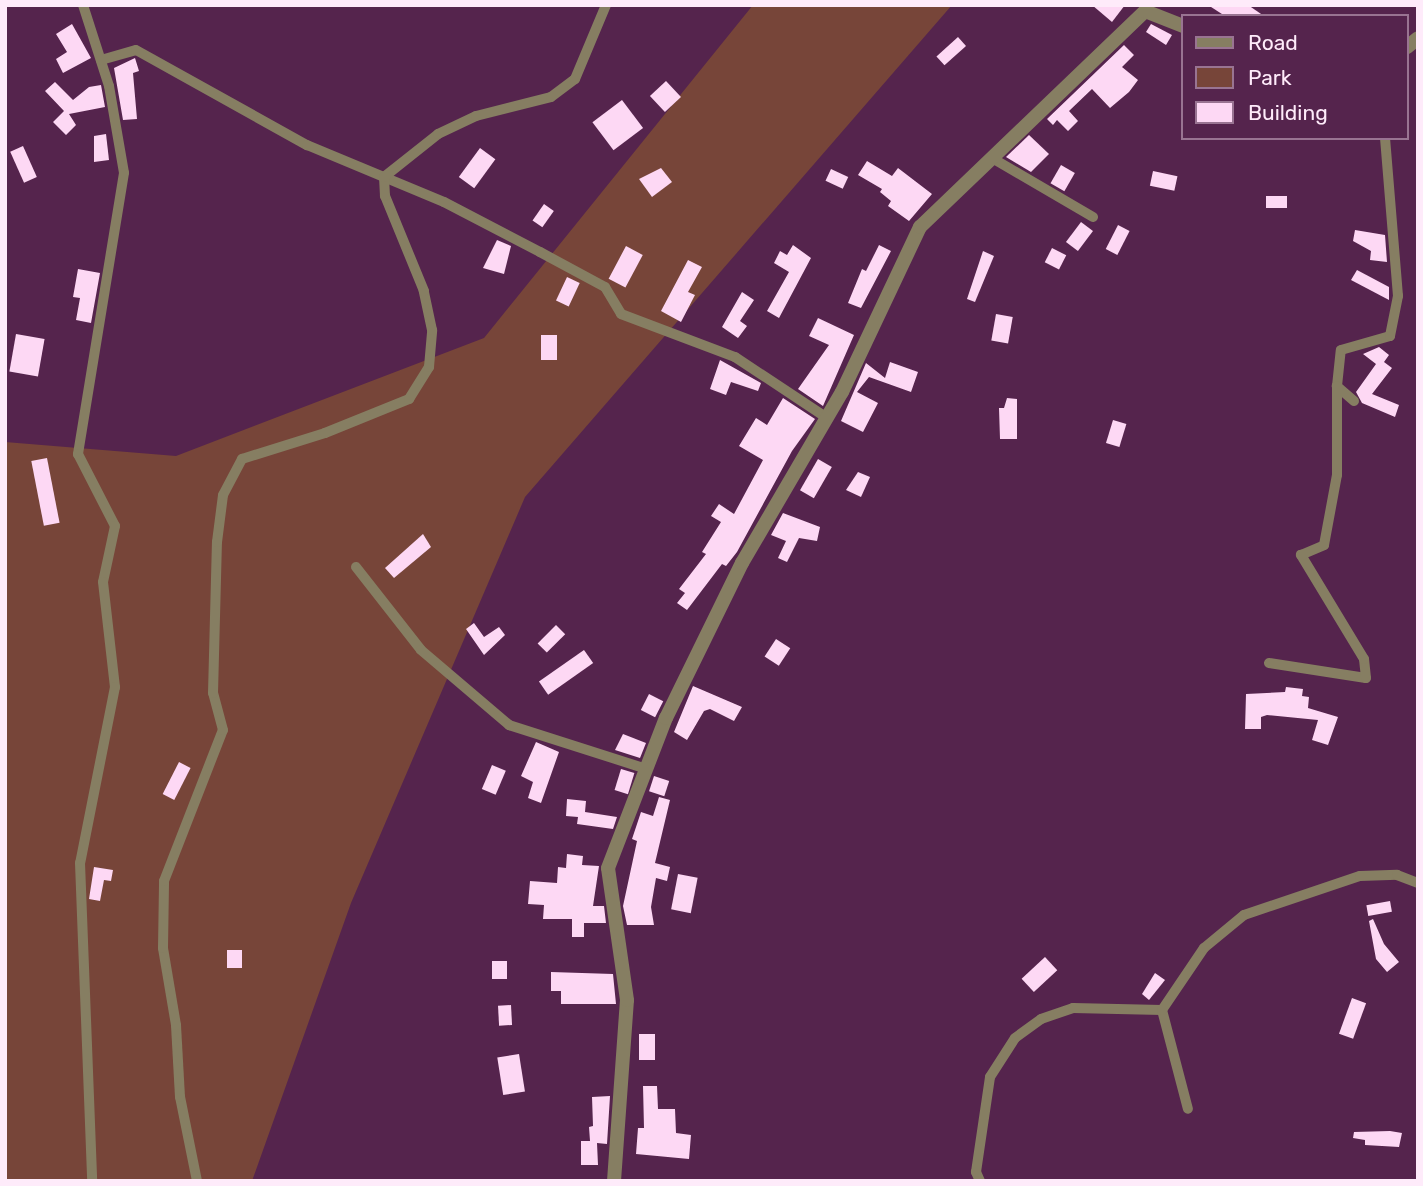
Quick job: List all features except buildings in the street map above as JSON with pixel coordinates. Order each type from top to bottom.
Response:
[{"type":"street","points":[[83,5],[101,60],[124,173],[78,454],[115,526],[103,582],[115,687],[80,863],[92,1181]]},
{"type":"street","points":[[384,177],[438,134],[476,116],[551,97],[575,79],[606,5]]},
{"type":"street","points":[[614,1181],[627,1000],[608,868],[644,768],[742,563],[827,418],[920,227],[1145,11],[1182,26]]},
{"type":"street","points":[[101,60],[136,50],[307,145],[444,202],[605,287],[621,314],[735,357],[827,418]]},
{"type":"street","points":[[1269,663],[1366,678],[1364,659],[1301,555],[1324,545],[1336,475],[1337,386],[1341,350],[1390,336],[1398,296],[1385,140]]},
{"type":"street","points":[[992,158],[1093,217]]},
{"type":"street","points":[[197,1181],[180,1097],[176,1025],[163,948],[164,881],[223,730],[213,693],[217,542],[223,495],[242,459],[325,433],[409,399],[429,367],[432,330],[424,291],[385,196],[384,177]]},
{"type":"street","points":[[1337,386],[1354,401]]},
{"type":"street","points":[[356,567],[421,650],[509,725],[644,768]]},
{"type":"street","points":[[1188,1109],[1162,1010],[1204,948],[1244,915],[1360,876],[1397,875],[1418,883]]},
{"type":"street","points":[[980,1181],[976,1172],[990,1077],[1015,1038],[1041,1019],[1073,1008],[1162,1010]]},
{"type":"green space","points":[[753,5],[952,5],[525,497],[351,903],[252,1181],[5,1181],[5,442],[176,456],[484,338]]}]
